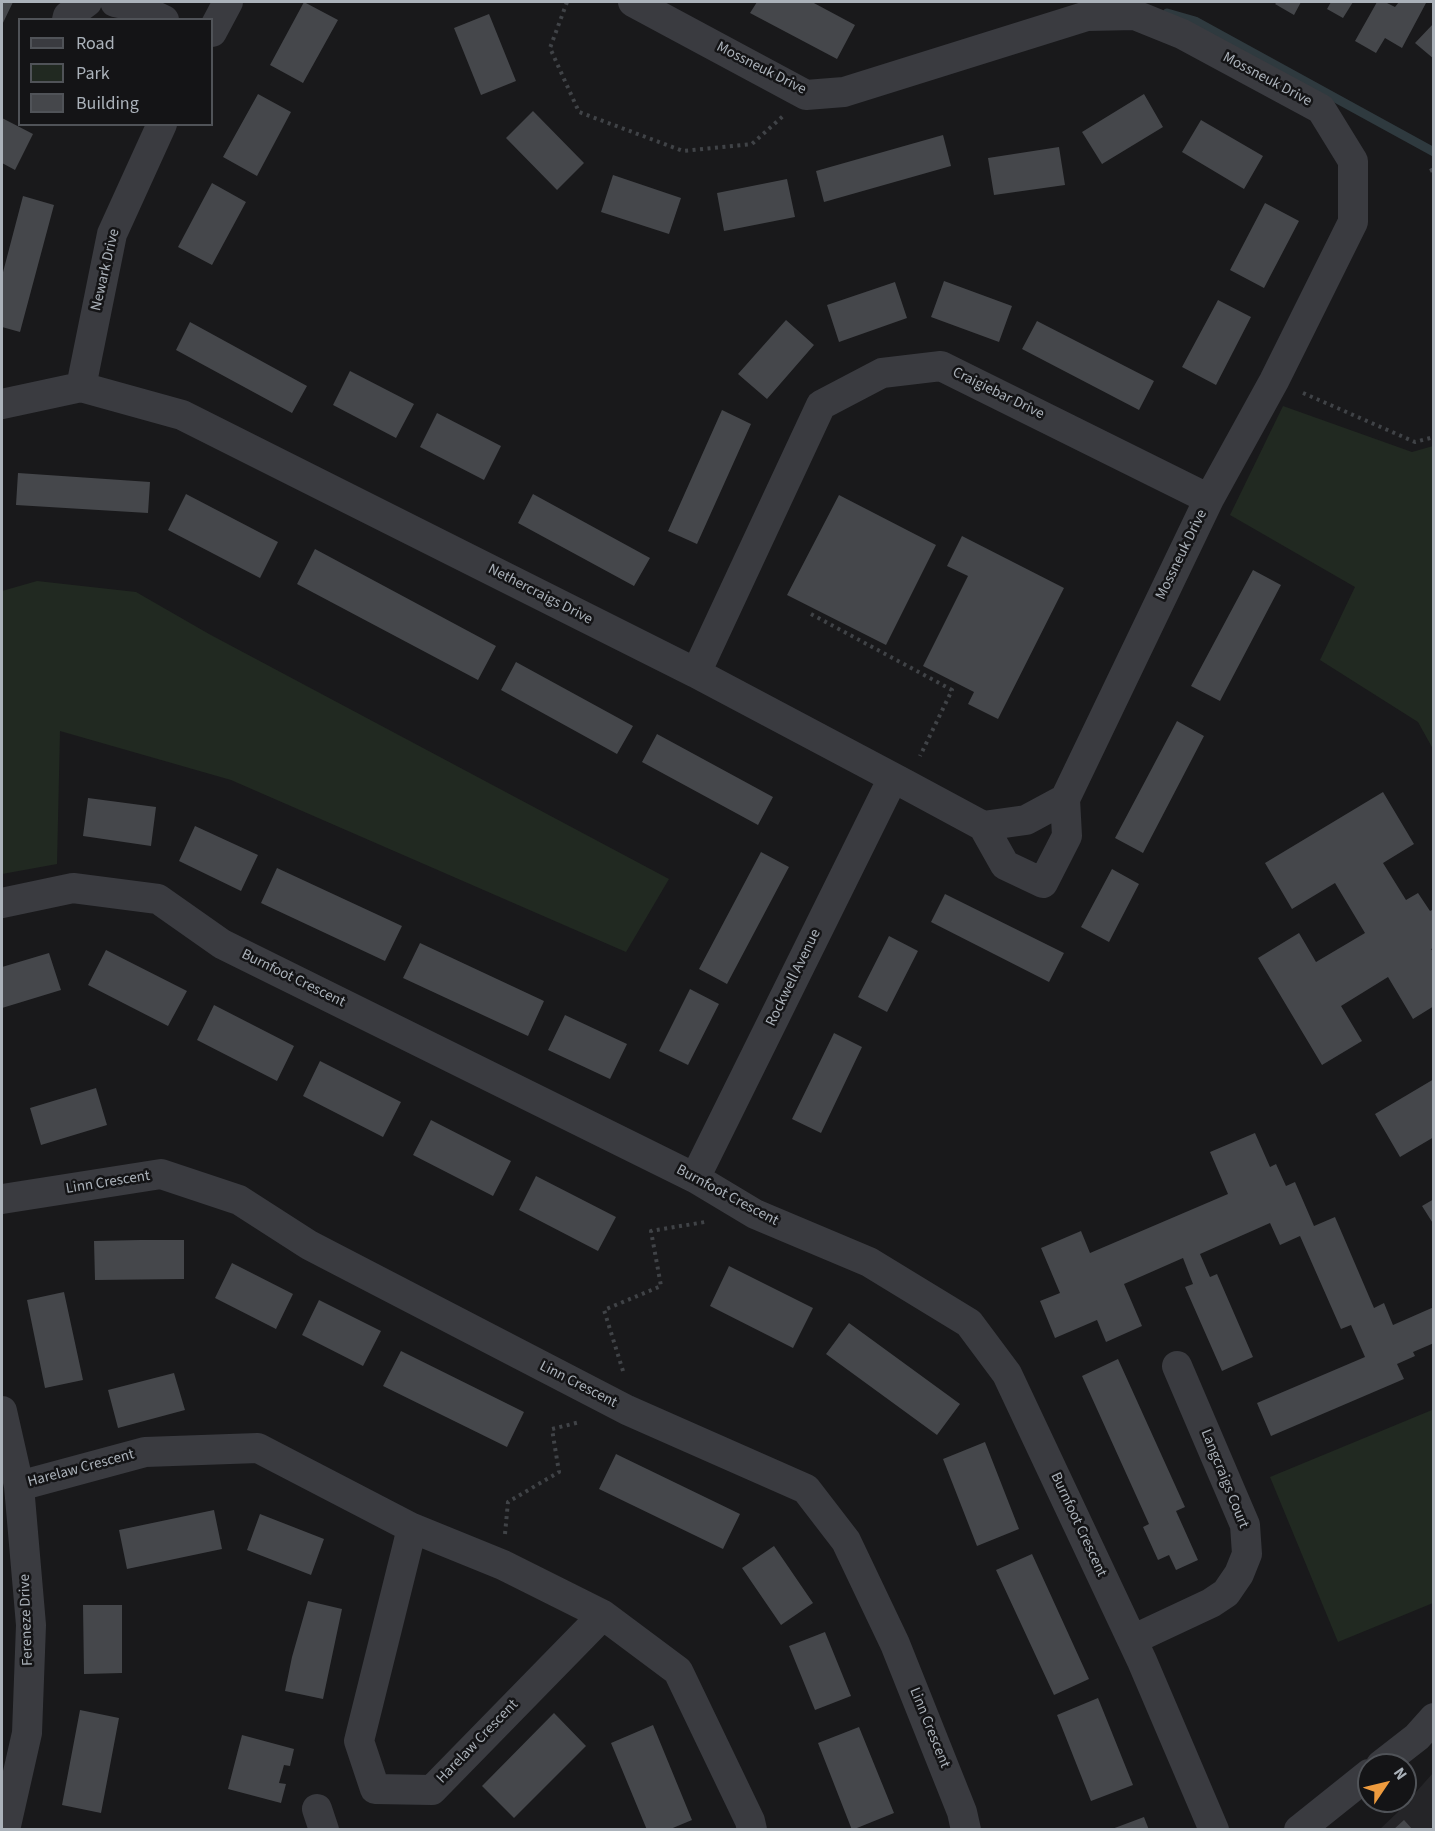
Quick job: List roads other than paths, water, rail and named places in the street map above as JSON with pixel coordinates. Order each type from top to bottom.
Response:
[{"type":"street","points":[[68,18],[87,2]]},
{"type":"street","points":[[115,2],[134,6],[160,18]]},
{"type":"street","points":[[213,31],[228,2]]},
{"type":"street","name":"Mossneuk Drive","points":[[633,2],[807,95],[844,92],[1087,16],[1135,15],[1182,34],[1321,109],[1353,161],[1353,222],[1274,381],[1209,499],[1065,800],[1067,836],[1043,883],[1005,865],[983,826]]},
{"type":"street","name":"Newark Drive","points":[[81,387],[112,234],[162,126]]},
{"type":"street","name":"Craigiebar Drive","points":[[696,673],[821,405],[882,373],[941,366],[1209,499]]},
{"type":"street","name":"Nethercraigs Drive","points":[[2,404],[81,387],[182,415],[696,673],[983,826]]},
{"type":"street","name":"Rockwell Avenue","points":[[695,1178],[900,781]]},
{"type":"street","points":[[983,826],[1026,820],[1065,800]]},
{"type":"street","name":"Burnfoot Crescent","points":[[2,903],[73,888],[158,899],[222,945],[695,1178],[754,1214],[869,1262],[969,1323],[1007,1374],[1132,1640],[1214,1830]]},
{"type":"street","name":"Linn Crescent","points":[[2,1199],[161,1174],[239,1200],[309,1245],[627,1410],[806,1489],[846,1541],[896,1644],[962,1812],[966,1830]]},
{"type":"street","name":"Langcraigs Court","points":[[1132,1640],[1211,1603],[1226,1593],[1239,1574],[1247,1554],[1245,1525],[1177,1366]]},
{"type":"street","name":"Fereneze Drive","points":[[2,1411],[19,1486],[31,1625],[27,1733],[5,1830]]},
{"type":"street","name":"Harelaw Crescent","points":[[19,1486],[146,1452],[258,1448],[412,1528],[502,1565],[603,1616],[678,1671],[750,1821],[752,1830]]},
{"type":"street","name":"Harelaw Crescent","points":[[412,1528],[359,1741],[375,1789],[432,1790],[603,1616]]},
{"type":"street","points":[[1396,1753],[1417,1737],[1434,1718]]},
{"type":"street","points":[[1299,1830],[1357,1784]]},
{"type":"waterway","points":[[1167,13],[1195,21],[1434,152]]}]
